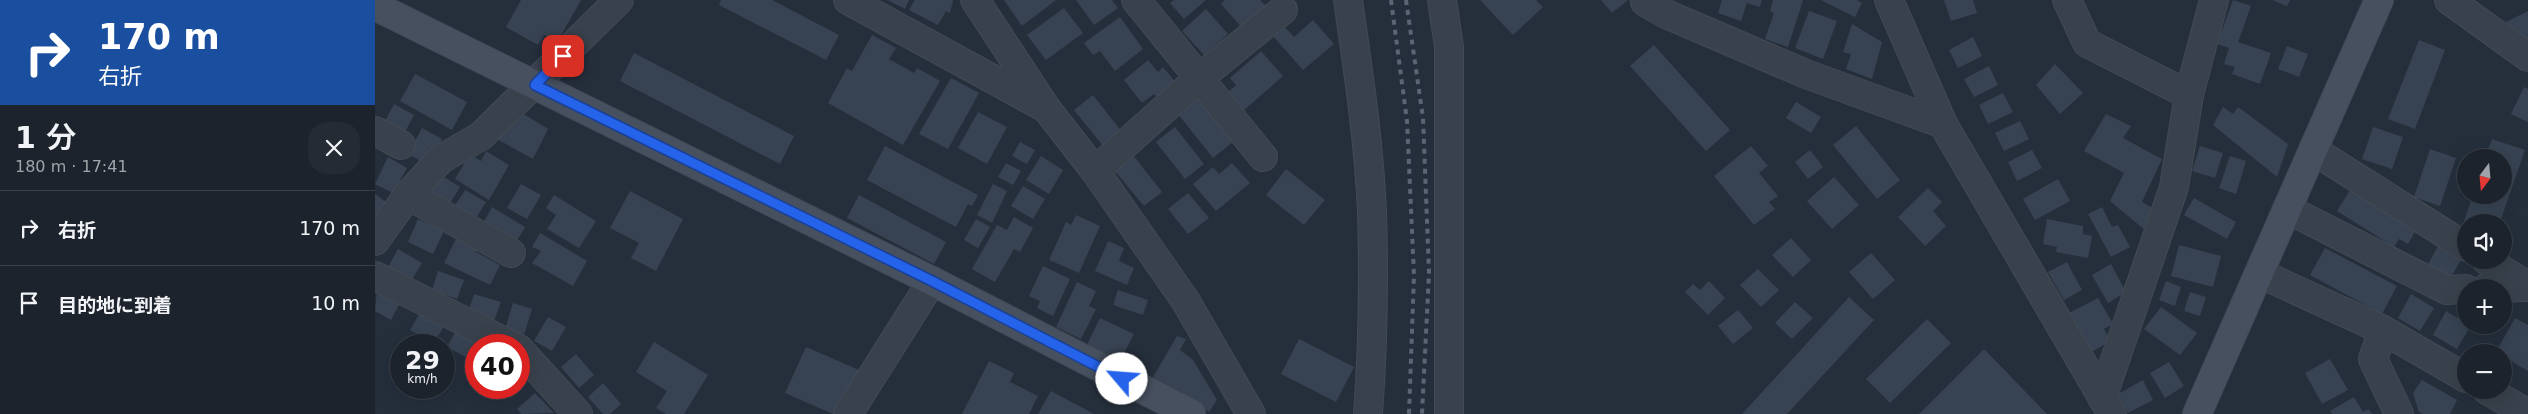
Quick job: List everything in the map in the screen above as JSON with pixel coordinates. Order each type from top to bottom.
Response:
[{"type":"street","points":[[375,242],[409,195],[441,159],[481,136],[535,85],[619,0]]},
{"type":"street","points":[[848,0],[1045,108]]},
{"type":"street","points":[[1136,0],[1263,157]]},
{"type":"street","points":[[1348,0],[1360,84],[1372,211],[1373,344],[1368,414]]},
{"type":"street","points":[[1442,0],[1449,47],[1449,414]]},
{"type":"street","points":[[1889,0],[1943,124],[2107,406]]},
{"type":"street","points":[[2067,0],[2087,43],[2189,95]]},
{"type":"street","points":[[2107,406],[2174,187],[2189,95],[2214,0]]},
{"type":"street","points":[[2197,414],[2379,0]]},
{"type":"street","points":[[2449,0],[2528,57]]},
{"type":"street","points":[[977,1],[1045,108],[1095,171],[1185,300],[1251,414]]},
{"type":"street","points":[[1645,2],[1666,14],[1806,74],[1943,124]]},
{"type":"street","points":[[375,6],[932,281],[1191,414]]},
{"type":"street","points":[[1095,171],[1198,79],[1283,10]]},
{"type":"street","points":[[375,131],[401,145]]},
{"type":"street","points":[[2313,150],[2457,242]]},
{"type":"street","points":[[409,195],[511,253]]},
{"type":"street","points":[[2287,209],[2447,290],[2457,289]]},
{"type":"street","points":[[2500,269],[2527,286]]},
{"type":"street","points":[[2259,274],[2383,330],[2457,373]]},
{"type":"street","points":[[375,276],[489,334]]},
{"type":"street","points":[[848,414],[932,281]]},
{"type":"street","points":[[2512,287],[2527,286]]},
{"type":"street","points":[[2383,330],[2373,359],[2399,414]]},
{"type":"street","points":[[530,361],[578,414]]},
{"type":"street","points":[[2502,399],[2528,414]]},
{"type":"building","points":[[521,0],[581,0],[559,39],[544,35],[538,45],[506,27]]},
{"type":"building","points":[[721,0],[772,0],[839,35],[826,60],[719,5]]},
{"type":"building","points":[[888,0],[909,0],[905,9]]},
{"type":"building","points":[[915,0],[953,1],[950,13],[946,11],[938,25],[909,10]]},
{"type":"building","points":[[1004,0],[1056,0],[1022,26]]},
{"type":"building","points":[[1076,0],[1112,0],[1118,8],[1094,25]]},
{"type":"building","points":[[1174,0],[1206,0],[1184,19],[1170,3]]},
{"type":"building","points":[[1225,0],[1260,0],[1267,7],[1242,28],[1221,4]]},
{"type":"building","points":[[1480,0],[1536,0],[1543,7],[1513,35]]},
{"type":"building","points":[[1601,0],[1628,0],[1612,13]]},
{"type":"building","points":[[1722,0],[1762,0],[1760,7],[1747,3],[1741,21],[1718,13]]},
{"type":"building","points":[[1773,0],[1803,0],[1788,47],[1765,39],[1774,13],[1770,11]]},
{"type":"building","points":[[1821,0],[1857,0],[1862,3],[1855,17]]},
{"type":"building","points":[[1944,0],[1973,0],[1977,13],[1951,21]]},
{"type":"building","points":[[2233,0],[2251,6],[2238,42],[2271,53],[2260,84],[2232,74],[2235,67],[2224,64],[2229,48],[2217,44]]},
{"type":"building","points":[[2272,0],[2290,0],[2287,6]]},
{"type":"building","points":[[1064,8],[1083,33],[1046,60],[1027,35]]},
{"type":"building","points":[[1206,9],[1228,34],[1204,55],[1182,31]]},
{"type":"building","points":[[1809,11],[1837,21],[1823,59],[1795,48]]},
{"type":"building","points":[[2528,11],[2528,45],[2512,33],[2506,22]]},
{"type":"building","points":[[1120,17],[1143,49],[1115,71],[1100,51],[1093,55],[1084,43]]},
{"type":"building","points":[[1313,20],[1334,44],[1303,70],[1273,36],[1284,26],[1294,37]]},
{"type":"building","points":[[1852,24],[1882,42],[1872,79],[1846,69],[1851,54],[1843,52]]},
{"type":"building","points":[[872,35],[896,48],[889,59],[914,73],[917,68],[940,81],[903,145],[828,103],[847,68],[852,71]]},
{"type":"building","points":[[1973,37],[1982,56],[1958,68],[1949,50]]},
{"type":"building","points":[[2419,40],[2445,50],[2415,129],[2388,119]]},
{"type":"building","points":[[1654,45],[1730,130],[1706,151],[1630,66]]},
{"type":"building","points":[[2287,46],[2308,54],[2299,77],[2278,69]]},
{"type":"building","points":[[1261,51],[1283,76],[1243,111],[1227,93],[1236,85],[1230,78]]},
{"type":"building","points":[[634,53],[794,136],[780,164],[620,81]]},
{"type":"building","points":[[1148,60],[1158,72],[1163,67],[1177,84],[1158,99],[1154,94],[1142,103],[1124,80]]},
{"type":"building","points":[[2055,64],[2083,93],[2060,114],[2036,85]]},
{"type":"building","points":[[1989,66],[1998,85],[1974,97],[1964,79]]},
{"type":"building","points":[[415,74],[467,102],[452,130],[400,101]]},
{"type":"building","points":[[951,78],[979,93],[948,149],[919,134]]},
{"type":"building","points":[[2524,87],[2528,89],[2528,122],[2511,114]]},
{"type":"building","points":[[2003,93],[2013,112],[1988,124],[1979,105]]},
{"type":"building","points":[[1093,95],[1122,132],[1104,147],[1074,110]]},
{"type":"building","points":[[1199,97],[1234,141],[1213,158],[1178,114]]},
{"type":"building","points":[[1796,102],[1821,117],[1811,133],[1786,118]]},
{"type":"building","points":[[394,104],[414,115],[405,132],[385,121]]},
{"type":"building","points":[[2223,107],[2233,114],[2238,107],[2288,144],[2277,177],[2213,125]]},
{"type":"building","points":[[978,112],[1007,127],[987,164],[958,148]]},
{"type":"building","points":[[522,113],[548,129],[533,159],[493,137],[510,116],[518,120]]},
{"type":"building","points":[[2106,114],[2131,126],[2123,138],[2162,159],[2142,202],[2154,209],[2146,231],[2110,201],[2124,173],[2084,151]]},
{"type":"building","points":[[2020,121],[2029,139],[2004,151],[1995,133]]},
{"type":"building","points":[[1856,126],[1900,180],[1877,199],[1833,145]]},
{"type":"building","points":[[1175,127],[1204,164],[1185,179],[1156,142]]},
{"type":"building","points":[[2373,127],[2403,137],[2392,169],[2362,159]]},
{"type":"building","points":[[422,128],[442,139],[428,165],[408,154]]},
{"type":"building","points":[[2492,139],[2525,150],[2513,185],[2513,149],[2488,149]]},
{"type":"building","points":[[1020,142],[1035,150],[1027,164],[1012,156]]},
{"type":"building","points":[[885,146],[978,195],[972,206],[968,204],[956,227],[867,180]]},
{"type":"building","points":[[1751,146],[1768,166],[1759,173],[1778,196],[1769,202],[1775,209],[1754,225],[1714,176]]},
{"type":"building","points":[[2200,146],[2223,153],[2215,178],[2192,171]]},
{"type":"building","points":[[2430,149],[2456,158],[2440,206],[2414,197]]},
{"type":"building","points":[[1810,150],[1823,167],[1808,179],[1795,162]]},
{"type":"building","points":[[2032,150],[2042,168],[2017,181],[2008,162]]},
{"type":"building","points":[[486,151],[509,165],[489,200],[455,179],[470,154],[481,161]]},
{"type":"building","points":[[1133,155],[1162,192],[1144,206],[1114,170]]},
{"type":"building","points":[[1041,156],[1063,170],[1049,194],[1026,180]]},
{"type":"building","points":[[2230,156],[2246,161],[2236,194],[2219,188]]},
{"type":"building","points":[[388,157],[407,168],[393,193],[375,184]]},
{"type":"building","points":[[1006,163],[1021,171],[1013,185],[998,177]]},
{"type":"building","points":[[1232,163],[1250,183],[1216,211],[1193,184],[1213,167],[1219,174]]},
{"type":"building","points":[[1286,169],[1325,200],[1304,225],[1266,195]]},
{"type":"building","points":[[439,174],[460,187],[449,205],[429,192]]},
{"type":"building","points":[[1834,177],[1859,205],[1832,229],[1807,201]]},
{"type":"building","points":[[2058,179],[2070,201],[2035,220],[2023,199]]},
{"type":"building","points":[[521,184],[541,195],[527,219],[507,208]]},
{"type":"building","points":[[993,184],[1007,191],[992,223],[977,215]]},
{"type":"building","points":[[1023,186],[1045,199],[1033,219],[1011,206]]},
{"type":"building","points":[[2352,187],[2417,228],[2408,244],[2399,239],[2394,247],[2337,211]]},
{"type":"building","points":[[1928,188],[1942,202],[1933,211],[1946,226],[1925,246],[1898,217]]},
{"type":"building","points":[[465,190],[486,202],[475,220],[454,207]]},
{"type":"building","points":[[630,191],[683,219],[656,271],[631,258],[639,243],[610,228]]},
{"type":"building","points":[[1188,193],[1209,218],[1188,234],[1168,209]]},
{"type":"building","points":[[375,194],[386,202],[375,219]]},
{"type":"building","points":[[554,195],[596,221],[579,248],[547,229],[556,215],[546,208]]},
{"type":"building","points":[[859,195],[946,242],[934,264],[847,218]]},
{"type":"building","points":[[2194,198],[2236,222],[2227,239],[2184,215]]},
{"type":"building","points":[[2470,204],[2506,204],[2503,214],[2466,214]]},
{"type":"building","points":[[492,207],[525,227],[515,244],[482,225]]},
{"type":"building","points":[[2102,207],[2112,227],[2118,225],[2130,247],[2111,257],[2088,214]]},
{"type":"building","points":[[1076,215],[1100,226],[1079,273],[1049,260],[1066,222],[1071,225]]},
{"type":"building","points":[[1014,217],[1033,228],[1020,252],[1014,249],[995,282],[972,269],[997,225],[1007,230]]},
{"type":"building","points":[[418,219],[444,231],[433,254],[408,242]]},
{"type":"building","points":[[976,219],[990,227],[978,248],[964,240]]},
{"type":"building","points":[[2047,219],[2083,226],[2083,234],[2092,236],[2088,258],[2056,252],[2057,247],[2043,244]]},
{"type":"building","points":[[540,233],[587,261],[573,286],[532,263],[541,251],[532,247]]},
{"type":"building","points":[[457,237],[478,248],[476,252],[500,265],[490,285],[444,263]]},
{"type":"building","points":[[1791,238],[1811,260],[1793,277],[1772,255]]},
{"type":"building","points":[[1108,241],[1124,248],[1119,261],[1134,268],[1127,285],[1095,271]]},
{"type":"building","points":[[2441,241],[2457,250],[2457,266],[2450,279],[2427,266]]},
{"type":"building","points":[[2179,245],[2221,256],[2213,287],[2171,276]]},
{"type":"building","points":[[2325,248],[2397,286],[2382,314],[2310,275]]},
{"type":"building","points":[[398,249],[422,263],[412,280],[388,267]]},
{"type":"building","points":[[1871,253],[1895,280],[1873,299],[1849,272]]},
{"type":"building","points":[[2067,262],[2082,290],[2064,300],[2048,272]]},
{"type":"building","points":[[2111,264],[2126,292],[2108,303],[2092,275]]},
{"type":"building","points":[[1043,266],[1070,279],[1053,316],[1037,308],[1040,301],[1029,296]]},
{"type":"building","points":[[1758,269],[1779,290],[1761,307],[1740,285]]},
{"type":"building","points":[[438,271],[464,280],[457,299],[432,290]]},
{"type":"building","points":[[1709,281],[1725,298],[1708,315],[1685,292],[1693,284],[1700,290]]},
{"type":"building","points":[[2166,281],[2181,287],[2175,306],[2159,300]]},
{"type":"building","points":[[1077,282],[1096,291],[1089,306],[1096,309],[1081,339],[1056,327]]},
{"type":"building","points":[[377,290],[400,303],[391,320],[375,311]]},
{"type":"building","points":[[1118,290],[1148,300],[1143,315],[1113,305]]},
{"type":"building","points":[[2190,292],[2206,297],[2200,316],[2184,311]]},
{"type":"building","points":[[474,294],[501,302],[494,321],[468,313]]},
{"type":"building","points":[[2411,294],[2434,308],[2420,331],[2398,318]]},
{"type":"building","points":[[1849,297],[1874,320],[1787,414],[1742,414]]},
{"type":"building","points":[[2098,298],[2113,324],[2104,329],[2111,341],[2091,352],[2069,313]]},
{"type":"building","points":[[1795,302],[1813,318],[1792,339],[1775,323]]},
{"type":"building","points":[[513,303],[532,309],[524,334],[505,329]]},
{"type":"building","points":[[2161,307],[2197,333],[2180,355],[2144,329]]},
{"type":"building","points":[[1738,310],[1753,328],[1733,344],[1718,326]]},
{"type":"building","points":[[2446,311],[2457,318],[2457,334],[2466,334],[2460,344],[2457,344],[2457,349],[2433,335]]},
{"type":"building","points":[[420,313],[444,326],[439,334],[417,334],[410,330]]},
{"type":"building","points":[[548,317],[566,327],[552,351],[534,341]]},
{"type":"building","points":[[1100,318],[1134,334],[1120,361],[1087,345]]},
{"type":"building","points":[[2515,318],[2528,325],[2528,371],[2512,362],[2512,344],[2500,344],[2506,334],[2512,334],[2512,323]]},
{"type":"building","points":[[1927,319],[1951,343],[1890,403],[1866,379]]},
{"type":"building","points":[[457,329],[466,334],[465,357],[455,351],[454,334]]},
{"type":"building","points":[[1177,336],[1186,339],[1180,350],[1193,360],[1217,400],[1209,412],[1152,379]]},
{"type":"building","points":[[1299,339],[1354,367],[1336,402],[1281,374]]},
{"type":"building","points":[[654,342],[708,375],[684,414],[666,414],[656,408],[667,391],[636,372]]},
{"type":"building","points":[[806,347],[859,370],[839,414],[833,414],[785,393]]},
{"type":"building","points":[[1984,349],[2047,414],[1919,414]]},
{"type":"building","points":[[576,354],[594,375],[579,388],[561,367]]},
{"type":"building","points":[[2330,359],[2348,390],[2322,404],[2305,373]]},
{"type":"building","points":[[989,361],[1014,373],[1010,382],[1038,396],[1029,414],[962,414]]},
{"type":"building","points":[[2169,362],[2184,386],[2165,398],[2150,373]]},
{"type":"building","points":[[2143,380],[2153,400],[2128,413],[2118,394]]},
{"type":"building","points":[[2422,380],[2457,400],[2450,414],[2423,414],[2419,412],[2413,393]]},
{"type":"building","points":[[603,383],[621,404],[610,414],[603,414],[588,397]]},
{"type":"building","points":[[1051,391],[1094,414],[1038,414]]},
{"type":"building","points":[[535,393],[554,413],[521,414],[517,409]]},
{"type":"building","points":[[2354,397],[2363,412],[2369,409],[2372,414],[2332,414],[2330,411]]},
{"type":"railway","points":[[1391,0],[1407,121],[1414,275],[1409,414]]},
{"type":"railway","points":[[1406,0],[1423,118],[1429,273],[1422,414]]},
{"type":"route","points":[[563,56],[535,85],[932,281],[1122,379]]}]
